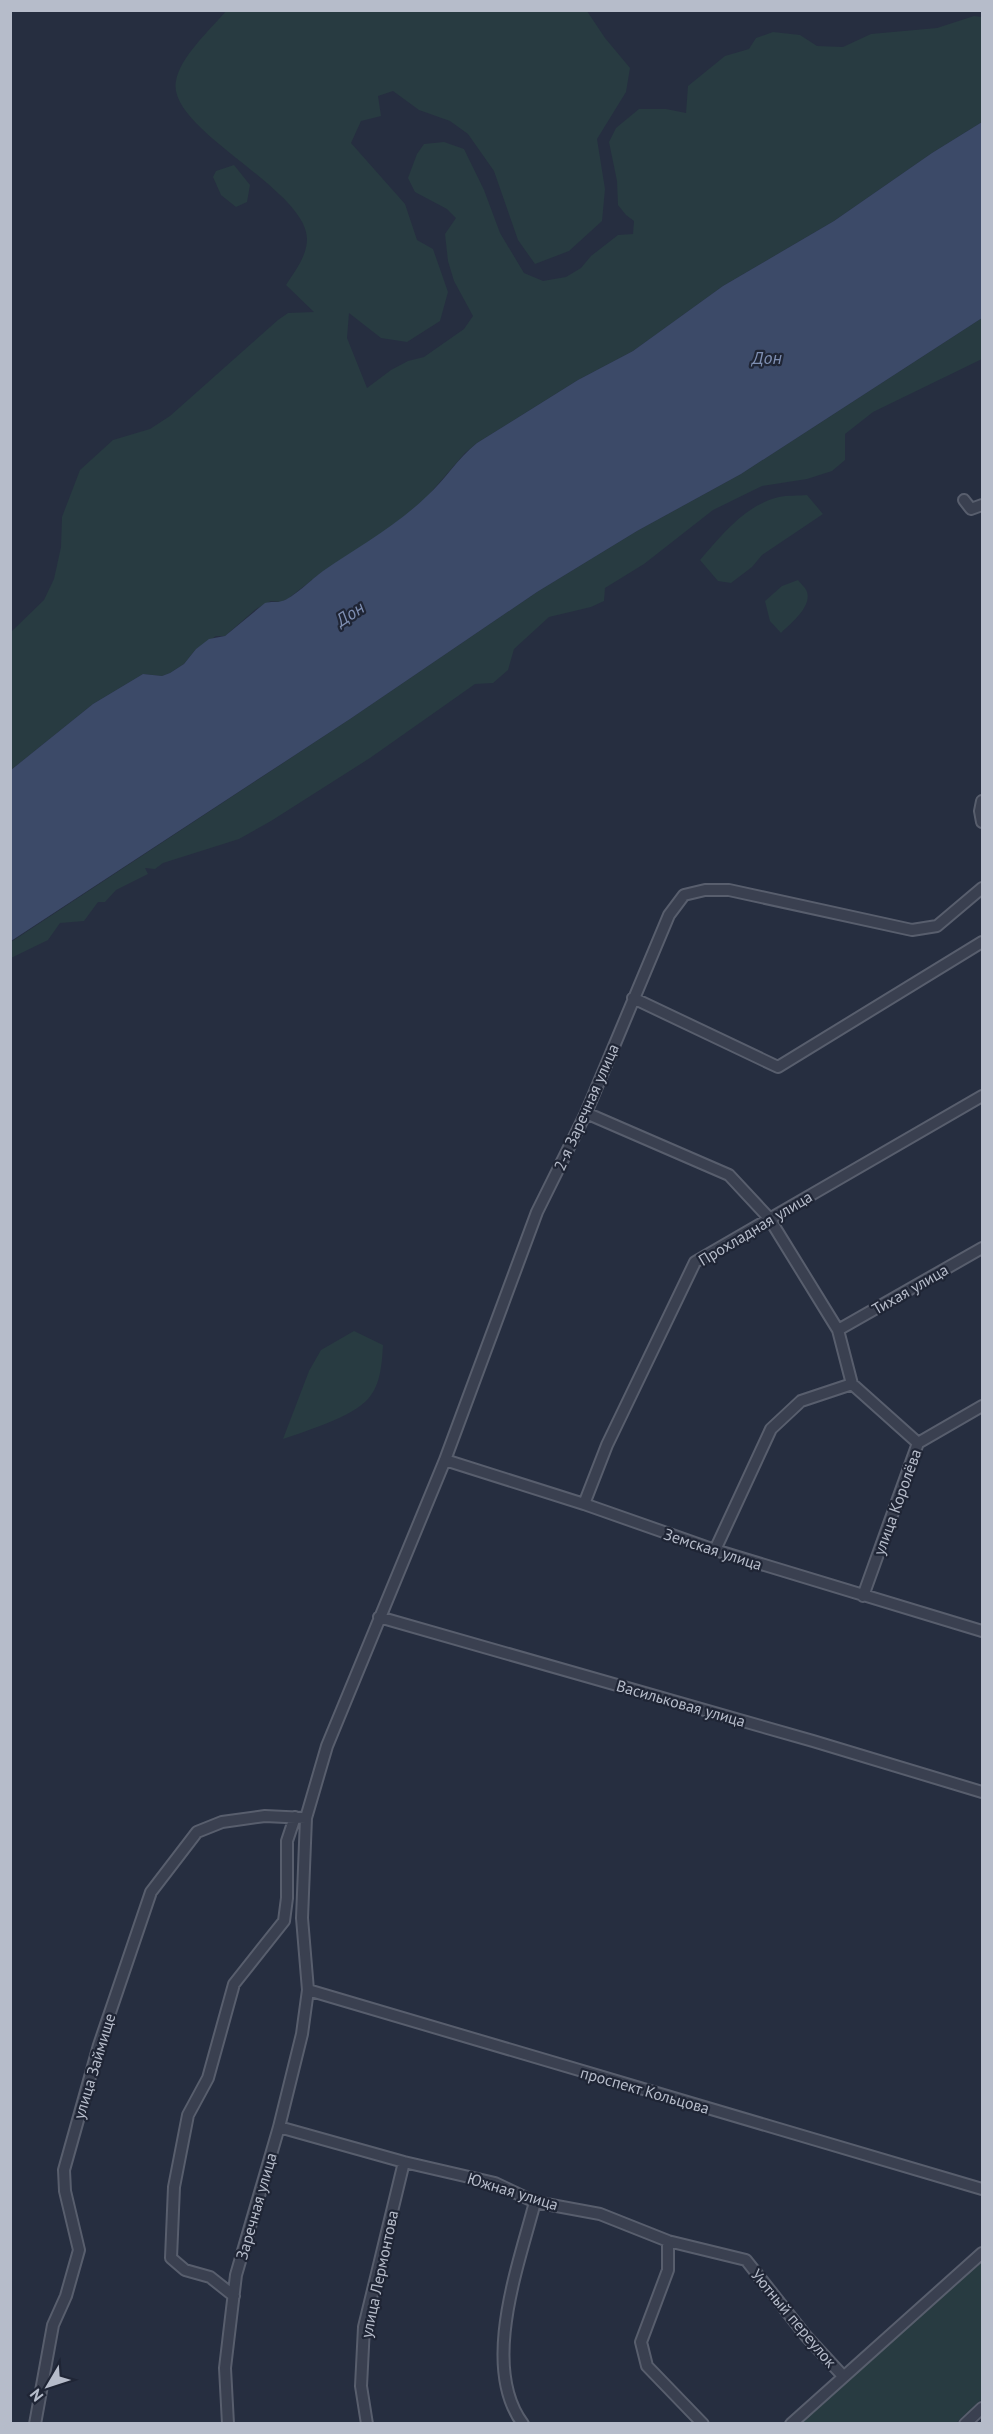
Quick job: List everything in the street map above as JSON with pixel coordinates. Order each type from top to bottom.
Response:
[{"type":"street","points":[[964,500],[971,509],[982,505]]},
{"type":"street","points":[[982,801],[980,811],[982,822]]},
{"type":"street","name":"2-я Заречная улица","points":[[301,1818],[327,1746],[445,1460],[537,1212],[586,1113],[669,915],[684,895],[705,890],[729,890],[912,930],[937,926],[982,888]]},
{"type":"street","points":[[633,998],[778,1067],[982,942]]},
{"type":"street","name":"Прохладная улица","points":[[584,1504],[607,1445],[695,1262],[982,1096]]},
{"type":"street","points":[[586,1113],[729,1175],[769,1218],[838,1330],[852,1384],[918,1443]]},
{"type":"street","name":"Тихая улица","points":[[838,1330],[982,1248]]},
{"type":"street","points":[[715,1550],[771,1429],[801,1401],[852,1384]]},
{"type":"street","name":"улица Королёва","points":[[863,1596],[918,1443],[982,1406]]},
{"type":"street","name":"Земская улица","points":[[445,1460],[584,1504],[715,1550],[982,1631]]},
{"type":"street","name":"Васильковая улица","points":[[379,1617],[813,1741],[982,1792]]},
{"type":"street","name":"улица Займище","points":[[35,2424],[53,2325],[66,2296],[79,2250],[65,2191],[64,2170],[99,2045],[151,1893],[197,1832],[222,1822],[265,1816],[301,1818]]},
{"type":"street","points":[[234,2296],[210,2277],[185,2270],[171,2258],[174,2187],[188,2115],[208,2079],[234,1984],[284,1921],[287,1898],[287,1841],[301,1818]]},
{"type":"street","name":"Заречная улица","points":[[228,2424],[225,2368],[236,2275],[279,2127],[302,2034],[308,1990],[302,1918],[301,1818]]},
{"type":"street","name":"проспект Кольцова","points":[[308,1990],[982,2190]]},
{"type":"street","name":"Южная улица","points":[[279,2127],[404,2162],[495,2183],[535,2202],[600,2214],[668,2241],[746,2260]]},
{"type":"street","name":"улица Лермонтова","points":[[367,2424],[361,2386],[364,2327],[404,2162]]},
{"type":"street","points":[[523,2424],[515,2413],[504,2382],[505,2319],[535,2202]]},
{"type":"street","points":[[668,2241],[668,2270],[641,2342],[647,2366],[703,2424]]},
{"type":"street","points":[[791,2424],[982,2253]]},
{"type":"street","name":"Уютный переулок","points":[[746,2260],[806,2336],[843,2376]]},
{"type":"street","points":[[965,2424],[982,2408]]},
{"type":"shaded area","points":[[226,11],[587,11],[605,38],[630,68],[626,92],[597,139],[605,189],[602,221],[569,251],[535,264],[518,240],[494,171],[468,134],[450,121],[419,110],[393,91],[378,96],[381,116],[361,121],[351,143],[405,204],[417,240],[433,249],[448,292],[440,321],[407,342],[381,338],[349,313],[347,338],[367,388],[391,370],[408,361],[424,357],[464,329],[473,316],[454,281],[448,261],[445,234],[456,218],[447,209],[415,192],[408,178],[417,154],[424,144],[444,142],[464,149],[484,190],[500,233],[524,273],[543,281],[566,277],[581,268],[591,256],[618,235],[633,234],[634,221],[618,205],[617,181],[609,142],[616,128],[639,109],[666,109],[686,113],[688,86],[725,56],[749,49],[756,38],[773,32],[800,35],[817,46],[843,47],[871,34],[937,28],[974,16],[982,17],[982,122],[932,153],[834,221],[723,286],[633,351],[578,380],[477,443],[465,453],[426,498],[390,528],[322,572],[289,598],[281,602],[271,601],[256,609],[225,636],[216,636],[196,649],[184,664],[170,673],[162,676],[143,674],[93,704],[11,770],[11,632],[44,600],[54,579],[61,547],[62,517],[80,470],[113,440],[150,429],[170,416],[288,313],[314,312],[286,285],[305,251],[307,239],[301,220],[285,200],[192,119],[179,100],[176,81],[183,63],[196,44]]},
{"type":"shaded area","points":[[234,165],[250,185],[247,202],[236,207],[221,195],[213,177],[216,171]]},
{"type":"shaded area","points":[[982,318],[982,359],[873,412],[845,434],[845,460],[832,471],[807,479],[762,486],[713,510],[644,564],[605,588],[604,601],[591,607],[549,617],[514,649],[508,670],[493,683],[475,684],[370,758],[239,839],[163,863],[155,869],[145,868],[148,874],[116,890],[105,902],[98,902],[84,921],[60,923],[48,940],[11,958],[11,942],[350,719],[537,592],[637,531],[741,474]]},
{"type":"shaded area","points":[[807,495],[823,514],[762,555],[752,567],[731,583],[718,581],[700,560],[735,522],[755,507],[779,497]]},
{"type":"shaded area","points":[[798,580],[807,592],[808,598],[799,615],[781,633],[770,621],[765,601],[782,586]]},
{"type":"shaded area","points":[[354,1331],[383,1345],[376,1387],[361,1406],[351,1412],[316,1428],[283,1439],[309,1371],[321,1350]]},
{"type":"shaded area","points":[[982,2262],[982,2399],[956,2423],[800,2423]]},
{"type":"water","name":"Дон","points":[[982,122],[982,318],[741,474],[637,531],[537,592],[350,719],[11,941],[11,770],[93,704],[143,674],[162,676],[170,673],[184,664],[196,649],[209,639],[225,636],[265,603],[280,602],[291,596],[323,571],[390,527],[433,490],[477,443],[578,380],[633,351],[723,286],[834,221],[932,153]]}]
